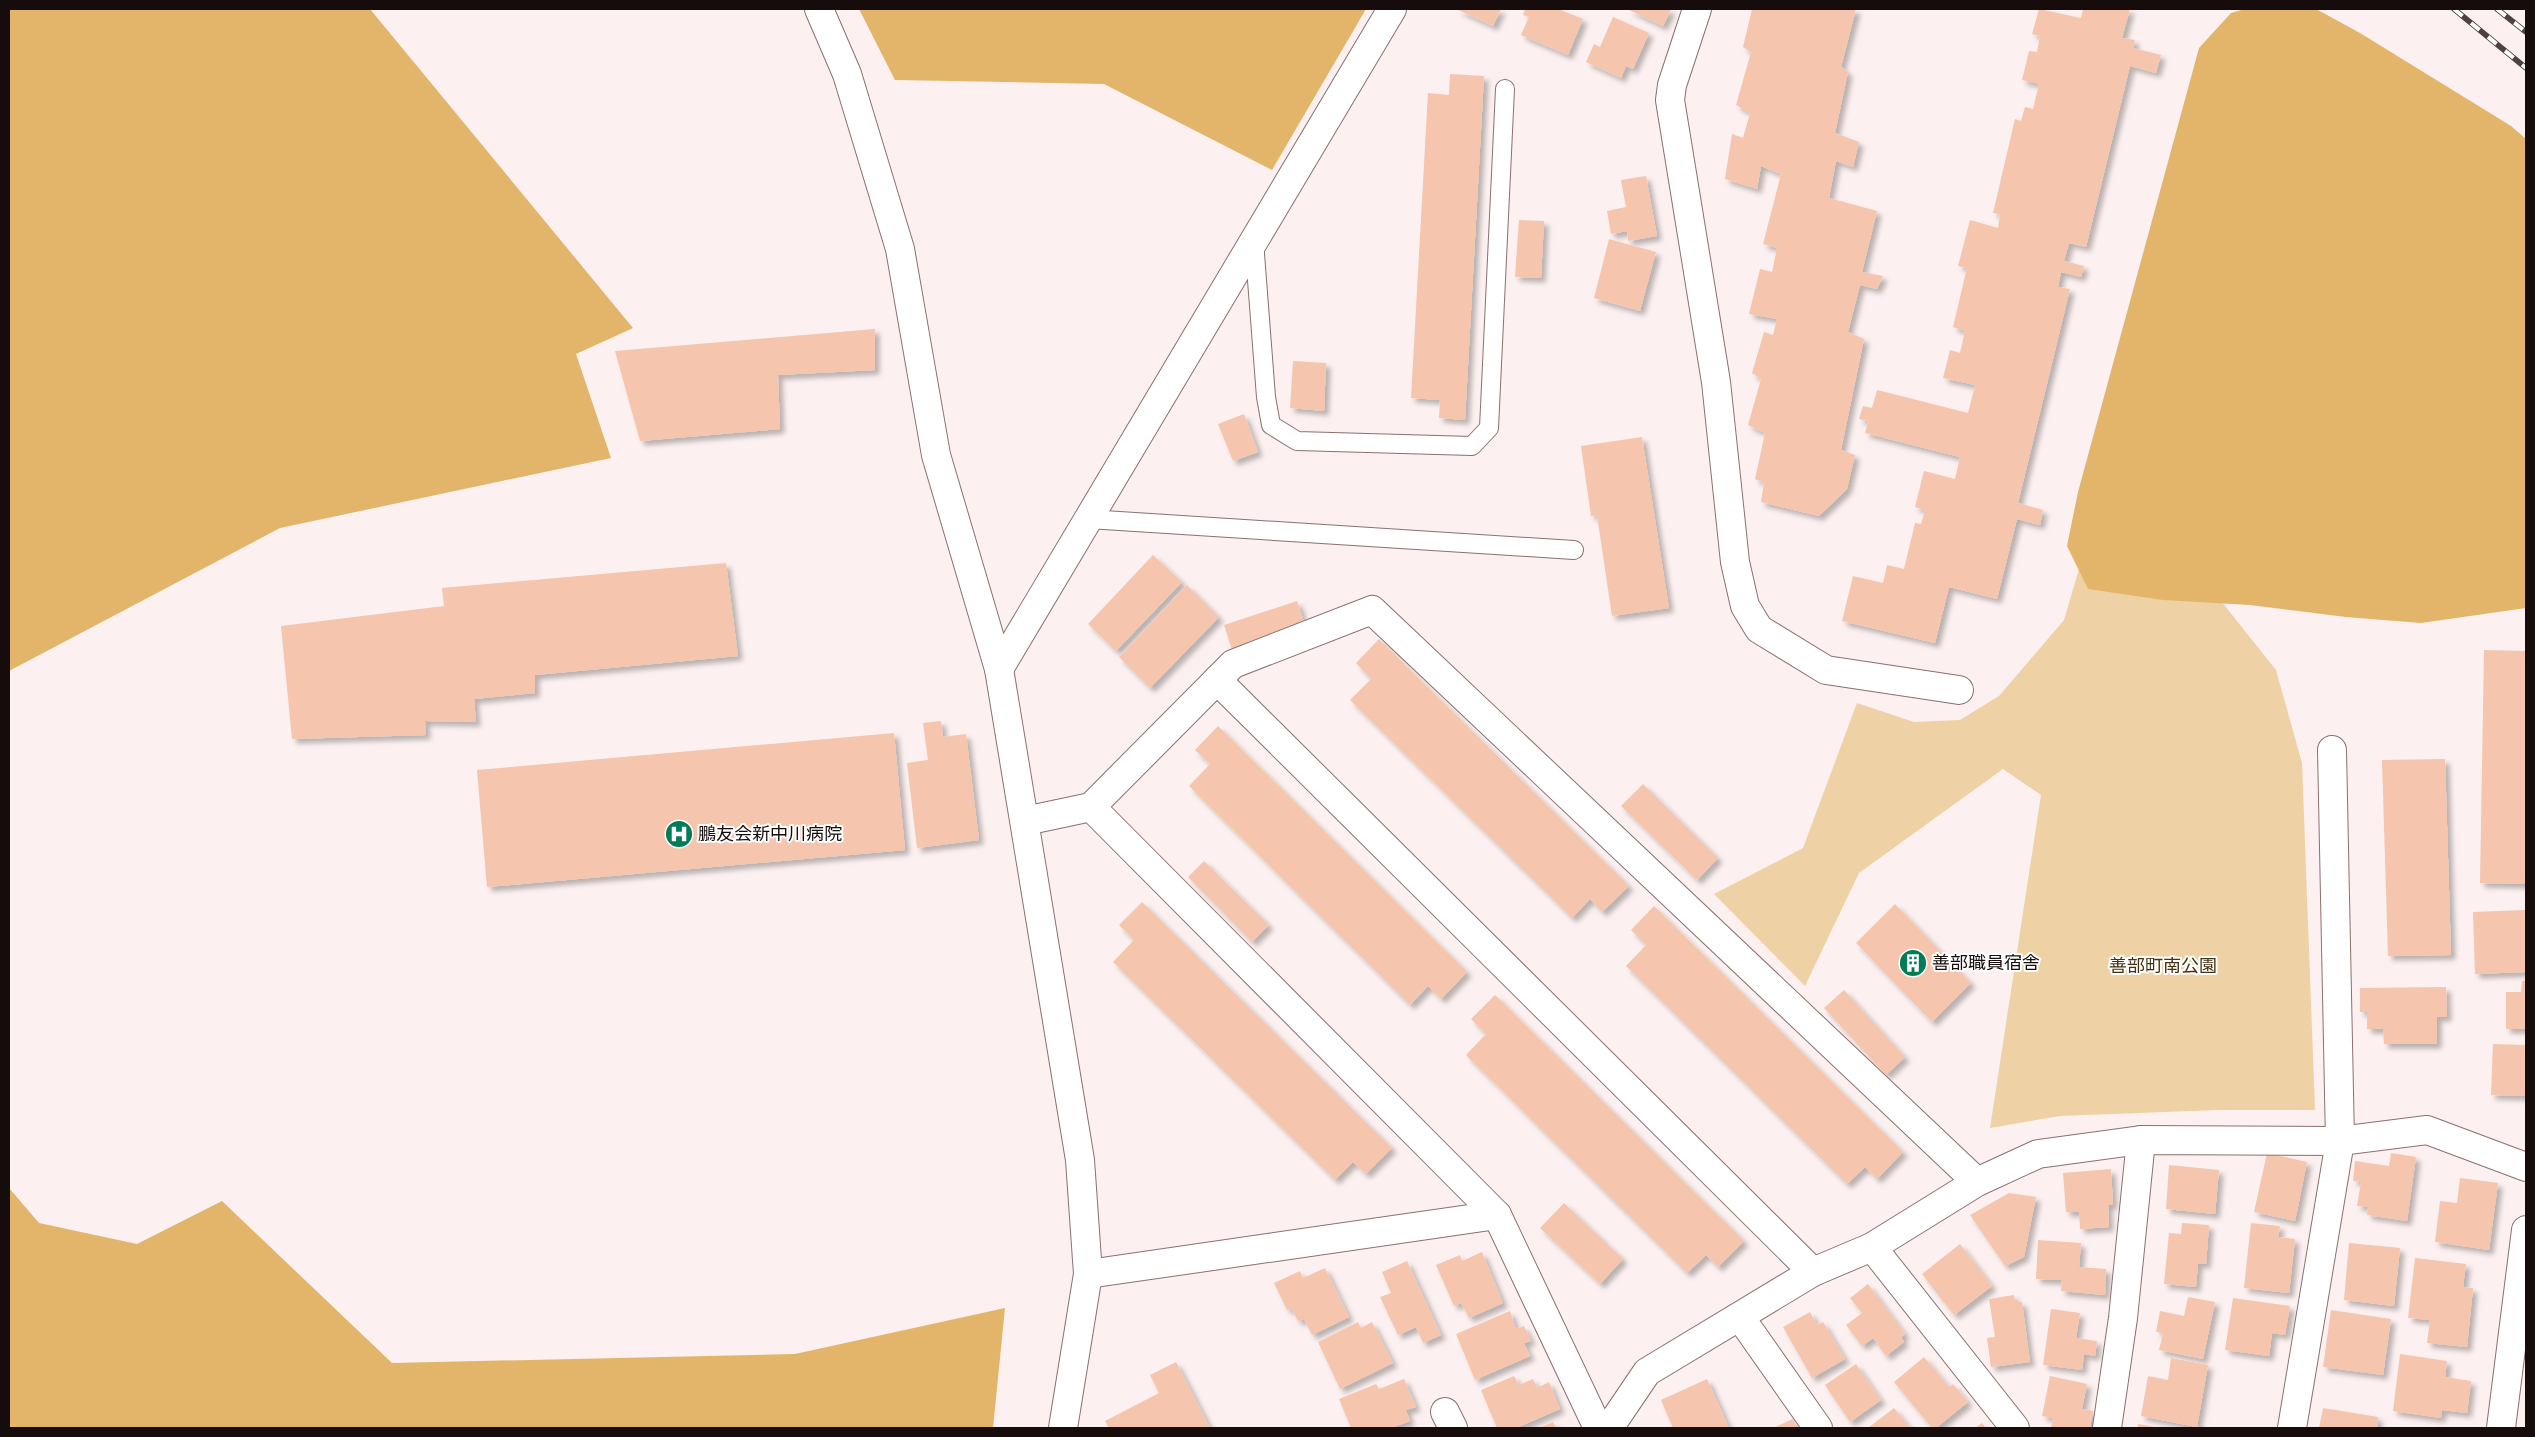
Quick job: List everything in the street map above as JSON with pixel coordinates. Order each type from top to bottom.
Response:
[{"type":"street","points":[[819,9],[847,74],[900,249],[936,455],[999,669],[1080,1160],[1088,1274],[1063,1428]]},
{"type":"street","points":[[999,669],[1392,9]]},
{"type":"street","points":[[1697,9],[1672,85],[1670,100],[1716,382],[1735,562],[1744,606],[1759,629],[1826,670],[1959,690]]},
{"type":"street","points":[[1025,821],[1091,807],[1233,664],[1372,610],[1977,1182]]},
{"type":"street","points":[[1217,680],[1813,1272]]},
{"type":"street","points":[[2292,1428],[2340,1141],[2332,750]]},
{"type":"street","points":[[1091,807],[1497,1215],[1598,1428]]},
{"type":"street","points":[[1609,1428],[1647,1372],[1813,1272],[1872,1247],[1977,1182],[2038,1154],[2141,1140],[2340,1141],[2427,1130],[2526,1167]]},
{"type":"street","points":[[2107,1428],[2124,1318],[2141,1140]]},
{"type":"street","points":[[1088,1274],[1497,1215]]},
{"type":"street","points":[[2501,1428],[2516,1399],[2526,1230]]},
{"type":"street","points":[[1872,1247],[2015,1428]]},
{"type":"street","points":[[1740,1317],[1818,1428]]},
{"type":"lane","points":[[1254,240],[1266,397],[1271,425],[1298,441],[1472,446],[1489,428],[1506,89]]},
{"type":"lane","points":[[1088,519],[1574,550]]},
{"type":"green space","name":"善部町南公園","points":[[2087,542],[2221,601],[2276,670],[2302,763],[2315,1110],[2218,1110],[2060,1116],[1990,1128],[2041,795],[2003,769],[1859,873],[1805,986],[1714,894],[1803,848],[1857,703],[1914,722],[1960,720],[1999,696],[2064,620]]},
{"type":"shaded area","points":[[9,9],[370,9],[633,328],[576,354],[611,458],[280,528],[9,671]]},
{"type":"shaded area","points":[[859,9],[1366,9],[1272,170],[1104,84],[895,80]]},
{"type":"shaded area","points":[[2245,9],[2316,9],[2360,33],[2511,126],[2526,139],[2526,608],[2421,623],[2346,617],[2250,605],[2163,600],[2088,589],[2067,546],[2078,492],[2199,48],[2231,13]]},
{"type":"shaded area","points":[[9,1188],[39,1223],[137,1244],[222,1201],[392,1363],[795,1354],[1005,1308],[993,1428],[9,1428]]},
{"type":"building","points":[[1456,9],[1501,9],[1493,26]]},
{"type":"building","points":[[1525,9],[1558,9],[1583,19],[1568,55],[1521,35],[1529,17],[1523,15]]},
{"type":"building","points":[[1627,9],[1671,9],[1663,26]]},
{"type":"building","points":[[1752,9],[1856,9],[1841,67],[1848,72],[1835,133],[1859,142],[1853,167],[1836,161],[1829,198],[1877,211],[1862,272],[1883,276],[1877,289],[1860,285],[1848,332],[1864,339],[1841,450],[1855,455],[1847,489],[1819,516],[1761,502],[1764,483],[1755,479],[1765,433],[1748,425],[1761,379],[1752,373],[1764,332],[1773,335],[1777,319],[1749,314],[1760,269],[1772,272],[1777,248],[1763,244],[1781,174],[1761,166],[1757,189],[1725,179],[1732,134],[1743,138],[1750,113],[1736,105],[1751,52],[1743,47]]},
{"type":"building","points":[[2039,9],[2081,18],[2083,9],[2130,9],[2122,38],[2135,40],[2133,48],[2161,55],[2156,73],[2130,66],[2086,247],[2069,243],[2064,261],[2084,266],[2081,277],[2061,272],[2058,287],[2070,289],[2018,503],[2043,510],[2040,525],[2017,519],[1997,599],[1949,587],[1935,643],[1842,621],[1853,576],[1883,583],[1887,565],[1904,569],[1915,523],[1921,524],[1925,510],[1915,507],[1924,471],[1955,479],[1960,457],[1865,433],[1868,421],[1859,419],[1863,406],[1872,408],[1877,390],[1968,413],[1975,385],[1943,378],[1950,350],[1960,353],[1965,331],[1953,327],[1967,268],[1958,266],[1970,220],[1998,228],[2000,214],[1993,213],[2015,119],[2021,121],[2025,107],[2033,109],[2039,84],[2022,80],[2029,51],[2037,52],[2040,36],[2032,34]]},
{"type":"building","points":[[1613,17],[1649,33],[1633,69],[1626,66],[1621,78],[1586,62],[1594,44],[1600,47]]},
{"type":"building","points":[[1450,74],[1484,76],[1465,420],[1439,418],[1440,400],[1411,398],[1428,93],[1449,95]]},
{"type":"building","points":[[1646,176],[1657,236],[1628,241],[1627,231],[1611,234],[1607,211],[1626,207],[1621,180]]},
{"type":"building","points":[[1519,220],[1544,221],[1541,278],[1515,277]]},
{"type":"building","points":[[1609,239],[1656,252],[1640,311],[1594,298]]},
{"type":"building","points":[[875,329],[875,370],[778,375],[780,429],[640,441],[615,351]]},
{"type":"building","points":[[1293,361],[1326,363],[1324,411],[1290,408]]},
{"type":"building","points":[[1244,414],[1258,452],[1233,461],[1218,424]]},
{"type":"building","points":[[1642,437],[1669,608],[1612,616],[1597,515],[1591,516],[1581,446]]},
{"type":"building","points":[[1153,555],[1182,582],[1116,651],[1088,624]]},
{"type":"building","points":[[726,563],[738,656],[535,675],[535,693],[474,699],[476,722],[425,721],[426,735],[292,739],[281,626],[444,606],[442,588]]},
{"type":"building","points":[[1187,585],[1219,617],[1150,688],[1119,657]]},
{"type":"building","points":[[1297,601],[1306,628],[1233,653],[1224,625]]},
{"type":"building","points":[[1379,639],[1629,886],[1602,912],[1590,899],[1572,918],[1350,700],[1371,679],[1356,663]]},
{"type":"building","points":[[2484,650],[2526,651],[2526,884],[2480,883]]},
{"type":"building","points":[[941,721],[943,737],[966,734],[979,840],[917,848],[907,763],[928,760],[923,723]]},
{"type":"building","points":[[1218,726],[1467,972],[1441,999],[1428,986],[1410,1005],[1189,786],[1210,764],[1195,750]]},
{"type":"building","points":[[894,733],[905,850],[487,887],[477,770]]},
{"type":"building","points":[[2445,759],[2451,955],[2388,956],[2382,760]]},
{"type":"building","points":[[1643,784],[1718,858],[1697,880],[1621,806]]},
{"type":"building","points":[[1204,861],[1269,925],[1252,942],[1188,877]]},
{"type":"building","points":[[1142,902],[1392,1148],[1366,1174],[1353,1162],[1335,1180],[1113,962],[1134,940],[1119,925]]},
{"type":"building","name":"善部職員宿舎","points":[[1895,904],[1971,983],[1932,1022],[1856,943]]},
{"type":"building","points":[[1654,906],[1903,1152],[1877,1179],[1865,1167],[1847,1184],[1626,966],[1646,945],[1631,930]]},
{"type":"building","points":[[2526,910],[2526,972],[2475,974],[2473,912]]},
{"type":"building","points":[[2522,981],[2526,981],[2526,1029],[2506,1029],[2506,992],[2521,992]]},
{"type":"building","points":[[2446,987],[2447,1017],[2437,1017],[2437,1044],[2384,1044],[2383,1029],[2367,1029],[2367,1012],[2360,1012],[2360,988]]},
{"type":"building","points":[[1844,990],[1905,1057],[1886,1075],[1824,1008]]},
{"type":"building","points":[[1495,995],[1744,1241],[1718,1267],[1706,1255],[1687,1273],[1466,1055],[1486,1034],[1471,1019]]},
{"type":"building","points":[[2493,1044],[2526,1045],[2526,1096],[2491,1095]]},
{"type":"building","points":[[2267,1153],[2307,1162],[2295,1221],[2254,1212]]},
{"type":"building","points":[[2391,1153],[2416,1157],[2407,1221],[2367,1215],[2368,1207],[2357,1206],[2361,1182],[2353,1181],[2355,1161],[2389,1166]]},
{"type":"building","points":[[2169,1165],[2219,1170],[2215,1214],[2166,1209]]},
{"type":"building","points":[[2111,1169],[2113,1205],[2108,1205],[2109,1227],[2080,1229],[2079,1212],[2066,1212],[2063,1173]]},
{"type":"building","points":[[2460,1178],[2498,1183],[2489,1250],[2435,1242],[2440,1201],[2457,1203]]},
{"type":"building","points":[[2009,1193],[2036,1197],[2024,1257],[2005,1266],[1970,1215]]},
{"type":"building","points":[[1564,1203],[1623,1259],[1600,1284],[1540,1228]]},
{"type":"building","points":[[2182,1223],[2209,1225],[2206,1264],[2198,1263],[2196,1287],[2164,1284],[2169,1233],[2181,1234]]},
{"type":"building","points":[[2251,1223],[2280,1226],[2278,1237],[2295,1239],[2289,1293],[2244,1288]]},
{"type":"building","points":[[2038,1240],[2081,1243],[2079,1267],[2106,1269],[2105,1295],[2061,1291],[2062,1280],[2036,1279]]},
{"type":"building","points":[[2349,1243],[2400,1248],[2394,1306],[2344,1300]]},
{"type":"building","points":[[1960,1244],[1992,1286],[1954,1315],[1922,1274]]},
{"type":"building","points":[[1482,1252],[1503,1303],[1469,1318],[1461,1303],[1454,1306],[1436,1265],[1460,1255],[1462,1261]]},
{"type":"building","points":[[2415,1258],[2466,1264],[2463,1287],[2473,1288],[2467,1347],[2427,1343],[2430,1320],[2408,1318]]},
{"type":"building","points":[[1407,1261],[1441,1335],[1423,1343],[1416,1327],[1398,1335],[1380,1297],[1391,1293],[1382,1272]]},
{"type":"building","points":[[1325,1268],[1349,1317],[1312,1335],[1304,1319],[1298,1321],[1291,1308],[1287,1310],[1274,1283],[1300,1271],[1303,1278]]},
{"type":"building","points":[[1868,1284],[1905,1334],[1901,1337],[1904,1342],[1886,1356],[1873,1338],[1862,1346],[1846,1325],[1862,1313],[1850,1298]]},
{"type":"building","points":[[2014,1295],[2015,1302],[2022,1302],[2030,1362],[1991,1367],[1987,1338],[1995,1337],[1989,1299]]},
{"type":"building","points":[[2188,1297],[2215,1302],[2203,1359],[2159,1350],[2163,1333],[2156,1332],[2160,1311],[2184,1316]]},
{"type":"building","points":[[2233,1298],[2290,1306],[2285,1335],[2272,1333],[2269,1356],[2225,1350]]},
{"type":"building","points":[[2051,1309],[2080,1313],[2076,1338],[2097,1341],[2095,1356],[2084,1354],[2082,1370],[2043,1365]]},
{"type":"building","points":[[2331,1310],[2391,1319],[2383,1375],[2323,1367]]},
{"type":"building","points":[[1510,1311],[1516,1329],[1524,1326],[1531,1341],[1524,1343],[1530,1356],[1475,1380],[1456,1334]]},
{"type":"building","points":[[1810,1312],[1817,1325],[1823,1322],[1845,1359],[1812,1378],[1783,1327]]},
{"type":"building","points":[[1358,1322],[1361,1328],[1372,1322],[1393,1363],[1340,1389],[1318,1342]]},
{"type":"building","points":[[2400,1354],[2447,1361],[2445,1377],[2471,1381],[2467,1413],[2442,1410],[2441,1418],[2393,1411]]},
{"type":"building","points":[[1924,1357],[1949,1387],[1953,1384],[1968,1402],[1936,1428],[1932,1428],[1894,1382]]},
{"type":"building","points":[[2171,1358],[2208,1365],[2197,1427],[2141,1416],[2148,1376],[2168,1380]]},
{"type":"building","points":[[1176,1362],[1210,1428],[1109,1428],[1105,1421],[1159,1393],[1150,1375]]},
{"type":"building","points":[[1856,1364],[1881,1400],[1850,1422],[1825,1385]]},
{"type":"building","points":[[1514,1376],[1519,1385],[1533,1379],[1537,1388],[1549,1382],[1560,1409],[1516,1428],[1497,1428],[1481,1390]]},
{"type":"building","points":[[2050,1376],[2087,1384],[2082,1409],[2093,1411],[2090,1428],[2051,1428],[2053,1418],[2042,1416]]},
{"type":"building","points":[[1404,1379],[1416,1407],[1406,1410],[1410,1421],[1391,1428],[1351,1428],[1339,1399],[1376,1384],[1379,1389]]},
{"type":"building","points":[[1707,1379],[1729,1428],[1673,1428],[1661,1400]]},
{"type":"building","points":[[1894,1408],[1910,1428],[1868,1428]]},
{"type":"building","points":[[2323,1408],[2378,1417],[2377,1428],[2319,1428]]},
{"type":"building","points":[[1793,1419],[1798,1428],[1773,1428]]},
{"type":"building","points":[[1553,1422],[1556,1428],[1539,1428]]},
{"type":"building","points":[[1982,1423],[1986,1428],[1975,1428]]},
{"type":"building","points":[[2138,1424],[2155,1427],[2155,1428],[2138,1428]]},
{"type":"railway","points":[[2454,9],[2526,68]]},
{"type":"railway","points":[[2497,9],[2526,32]]},
{"type":"place","name":"鵬友会新中川病院","points":[[679,834]]},
{"type":"place","name":"善部職員宿舎","points":[[1913,963]]}]
